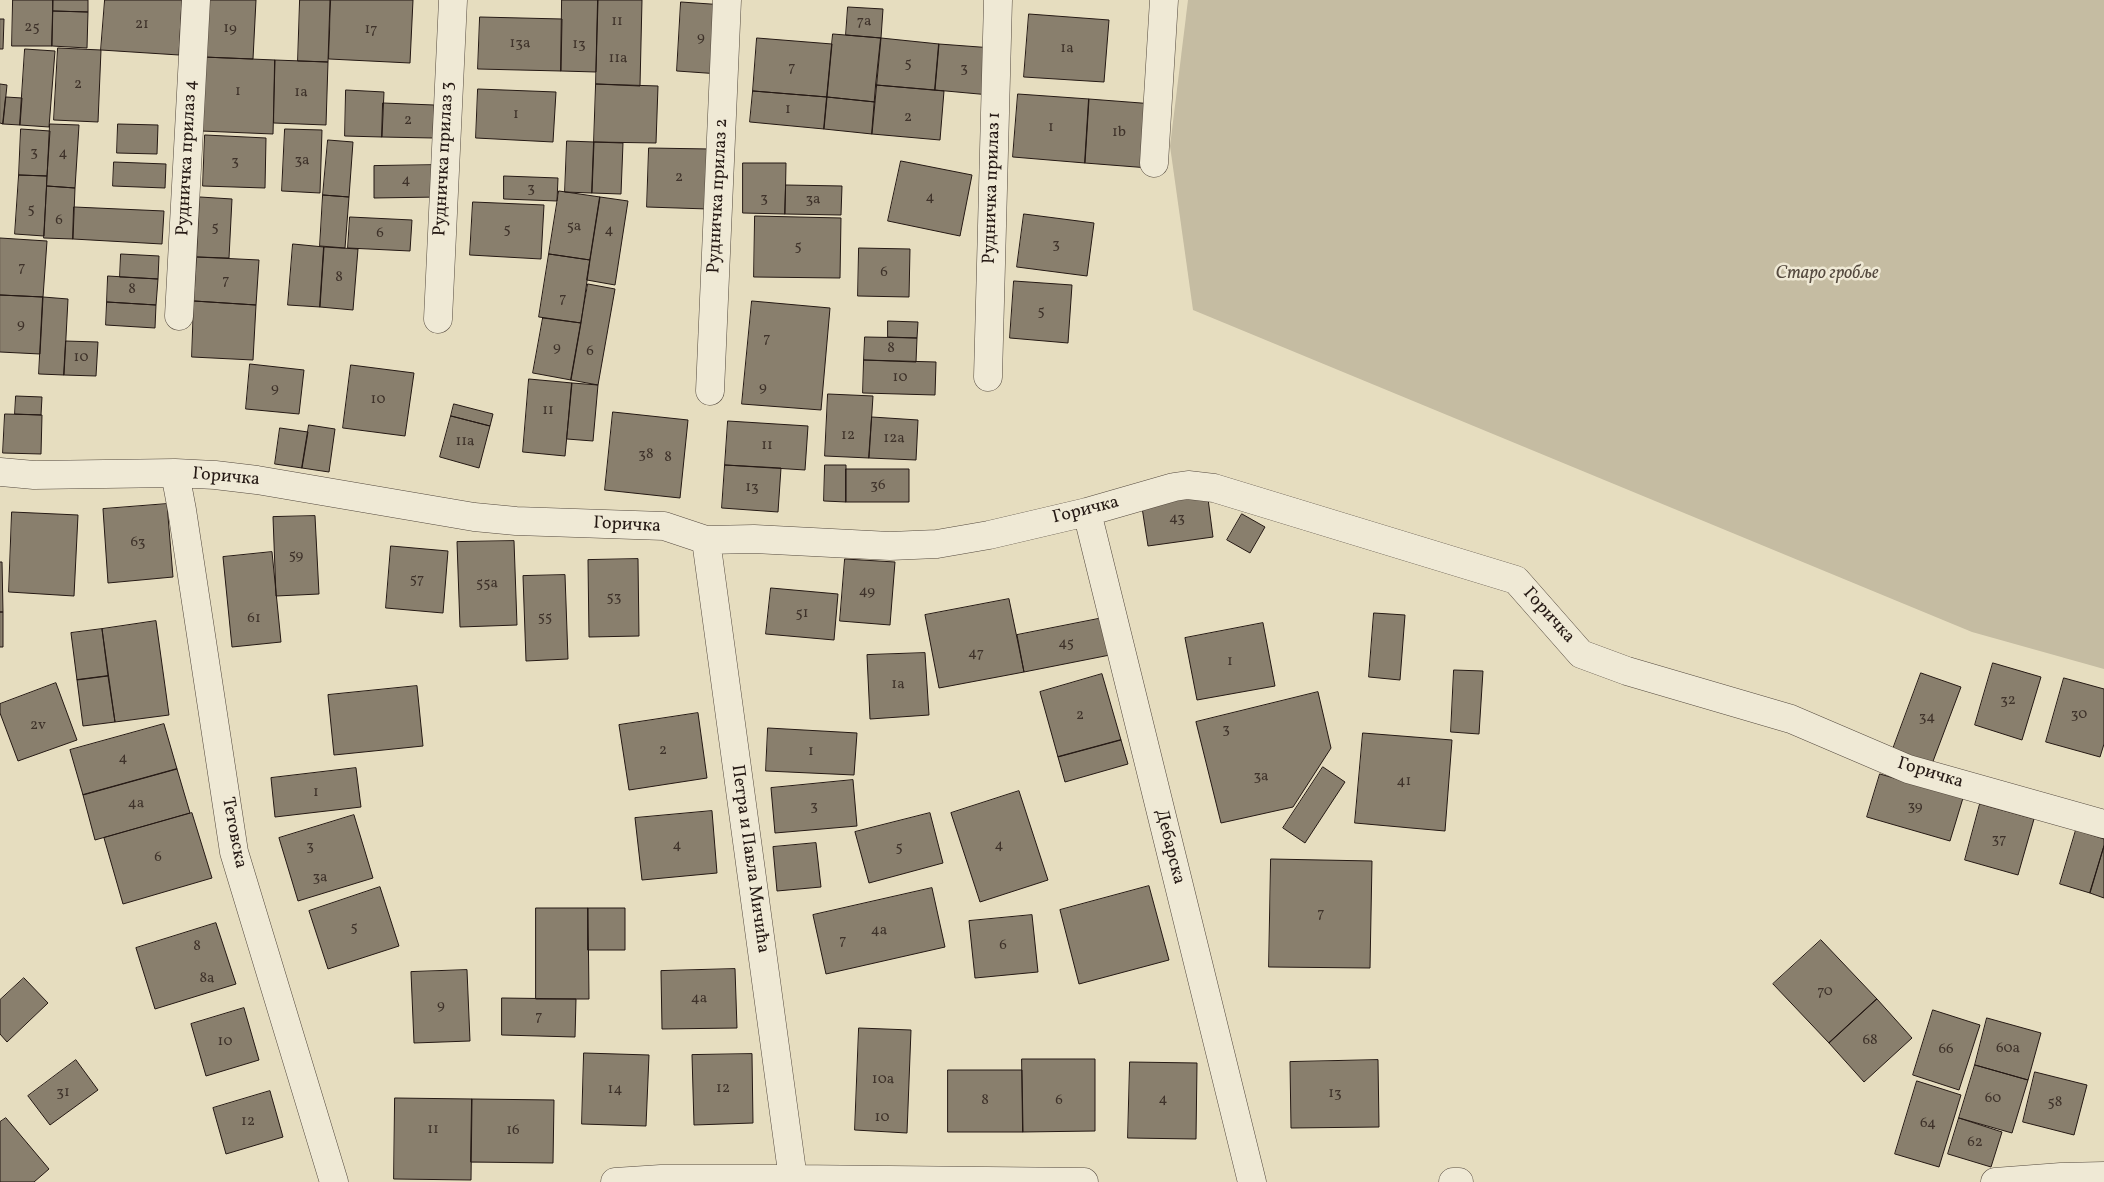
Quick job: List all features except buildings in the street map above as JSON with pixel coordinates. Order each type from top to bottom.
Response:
[{"type":"street","name":"Рудничка прилаз 4","points":[[179,316],[196,0]]},
{"type":"street","name":"Рудничка прилаз 3","points":[[438,319],[453,0]]},
{"type":"street","name":"Рудничка прилаз 2","points":[[710,391],[727,0]]},
{"type":"street","name":"Рудничка прилаз 1","points":[[988,377],[998,0]]},
{"type":"street","points":[[1154,163],[1164,0]]},
{"type":"street","name":"Горичка","points":[[0,472],[34,475],[175,473],[257,480],[499,520],[664,526],[706,540],[754,538],[890,546],[937,544],[989,534],[1087,512],[1174,487],[1202,486],[1214,488],[1516,580],[1581,654],[1626,671],[1791,719],[1908,769],[2104,824]]},
{"type":"street","name":"Тетовска","points":[[175,473],[234,852],[334,1182]]},
{"type":"street","name":"Дебарска","points":[[1087,512],[1252,1182]]},
{"type":"street","name":"Петра и Павла Мичића","points":[[706,540],[793,1179]]},
{"type":"street","points":[[1995,1182],[2104,1176]]},
{"type":"street","points":[[615,1182],[661,1179],[1084,1182]]},
{"type":"street","points":[[1452,1182],[1459,1182]]},
{"type":"green space","name":"Старо гробље","points":[[1188,0],[2104,0],[2104,669],[1972,632],[1193,310],[1170,146]]}]
